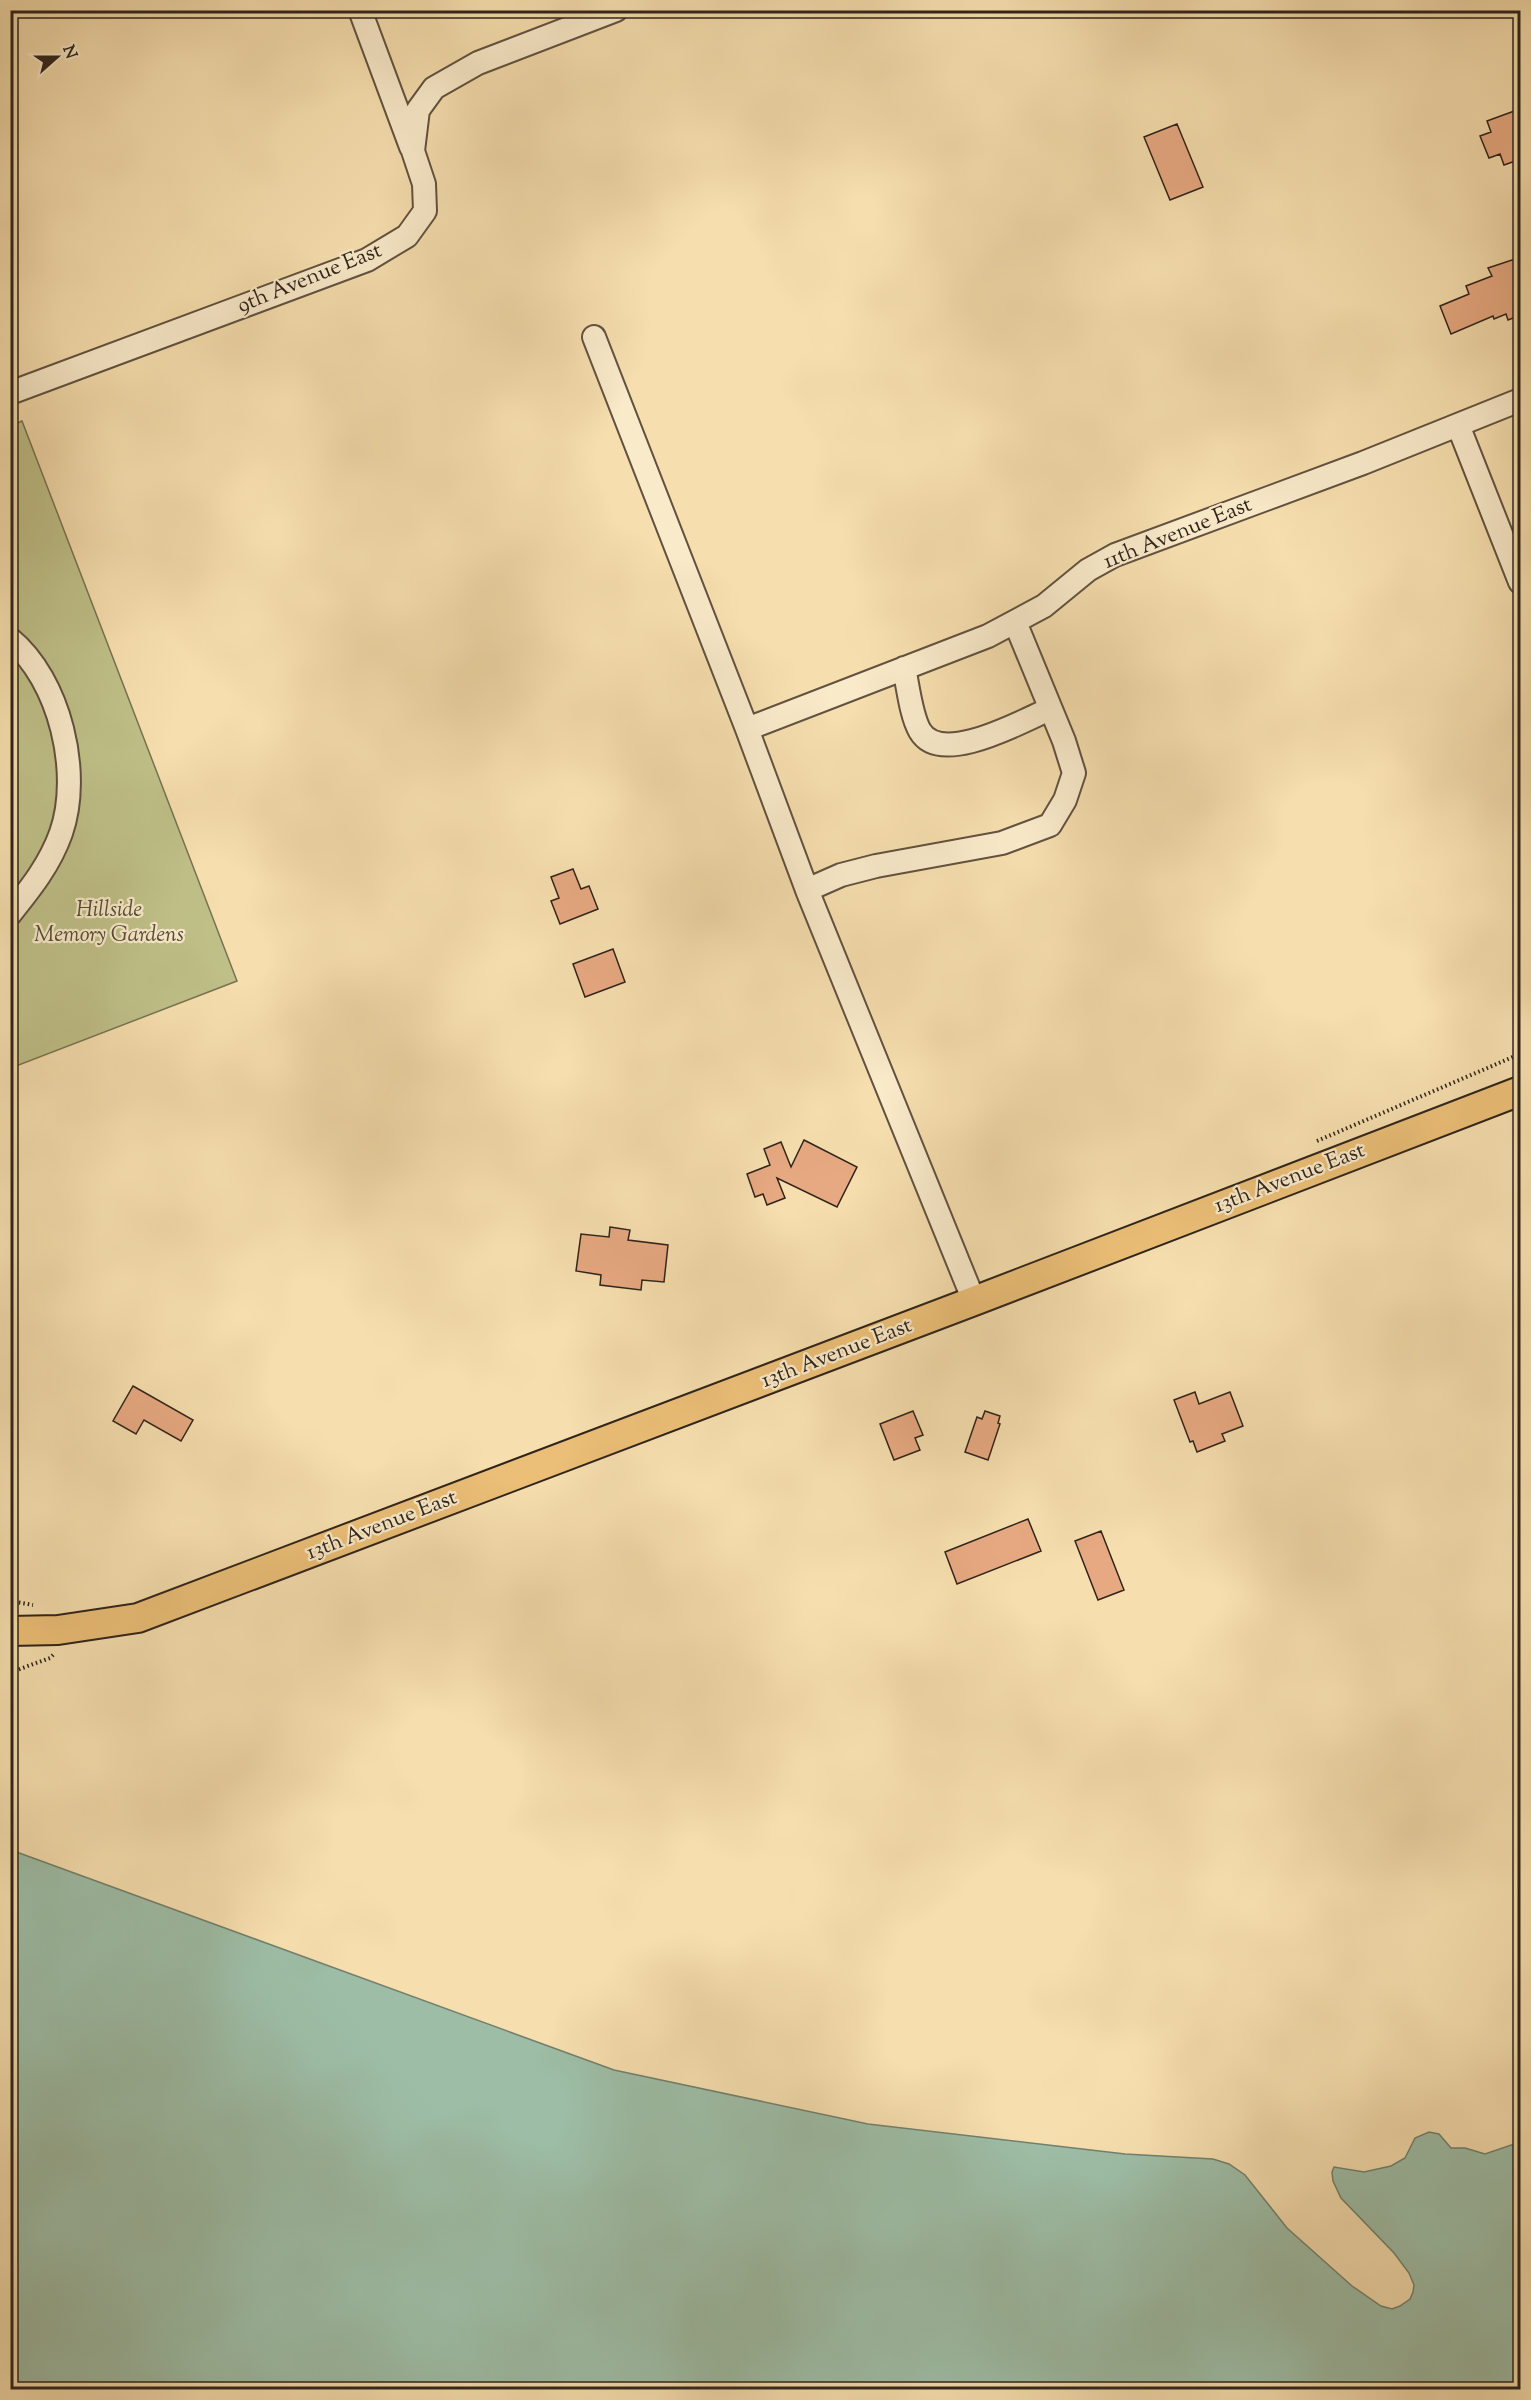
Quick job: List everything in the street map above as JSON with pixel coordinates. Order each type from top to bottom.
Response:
[{"type":"main road","name":"13th Avenue East","points":[[10,1631],[58,1630],[138,1618],[974,1301],[1521,1090]]},
{"type":"street","points":[[360,10],[412,151]]},
{"type":"street","name":"9th Avenue East","points":[[10,393],[367,260],[407,236],[424,211],[424,184],[412,151],[418,110],[434,88],[478,63],[615,10]]},
{"type":"street","points":[[594,338],[747,729],[807,890],[974,1301]]},
{"type":"street","name":"11th Avenue East","points":[[747,729],[988,636],[1044,606],[1088,570],[1115,555],[1521,400]]},
{"type":"street","points":[[1458,425],[1521,582]]},
{"type":"street","points":[[807,890],[841,875],[876,866],[1002,843],[1050,825],[1065,800],[1074,773],[1015,622]]},
{"type":"street","points":[[10,639],[18,646],[47,686],[65,733],[70,782],[62,831],[41,877],[10,914]]},
{"type":"street","points":[[904,668],[919,731],[930,743],[942,746],[990,736],[1050,709]]},
{"type":"green space","name":"Hillside Memory Gardens","points":[[22,421],[237,981],[11,1068],[10,426]]},
{"type":"shaded area","points":[[11,1850],[614,2070],[868,2124],[1125,2154],[1213,2159],[1229,2164],[1245,2175],[1287,2228],[1352,2286],[1381,2306],[1392,2309],[1410,2299],[1414,2285],[1409,2273],[1394,2253],[1341,2198],[1333,2181],[1334,2167],[1364,2172],[1391,2166],[1405,2158],[1415,2138],[1429,2132],[1439,2134],[1451,2148],[1465,2148],[1485,2154],[1520,2142],[1520,2389],[11,2389]]},
{"type":"building","points":[[1517,110],[1521,120],[1521,159],[1504,165],[1500,154],[1489,158],[1480,136],[1491,132],[1487,121]]},
{"type":"building","points":[[1177,124],[1203,187],[1170,200],[1144,137]]},
{"type":"building","points":[[1521,257],[1521,315],[1508,320],[1506,314],[1494,319],[1493,316],[1451,334],[1440,306],[1469,294],[1466,286],[1492,276],[1488,268]]},
{"type":"building","points":[[573,869],[581,889],[589,886],[598,909],[560,924],[551,901],[559,898],[551,877]]},
{"type":"building","points":[[613,949],[625,982],[585,997],[573,964]]},
{"type":"building","points":[[804,1140],[857,1167],[837,1207],[777,1178],[785,1198],[767,1205],[763,1194],[755,1197],[747,1174],[770,1165],[764,1149],[781,1142],[791,1167]]},
{"type":"building","points":[[610,1227],[630,1230],[628,1240],[668,1245],[664,1282],[642,1280],[641,1290],[600,1285],[601,1275],[576,1271],[581,1234],[609,1237]]},
{"type":"building","points":[[133,1386],[193,1420],[181,1441],[144,1420],[136,1434],[113,1421]]},
{"type":"building","points":[[1195,1392],[1199,1404],[1230,1392],[1243,1426],[1222,1434],[1225,1441],[1197,1452],[1193,1441],[1190,1442],[1174,1400]]},
{"type":"building","points":[[913,1411],[923,1435],[915,1438],[920,1450],[894,1460],[880,1424]]},
{"type":"building","points":[[985,1411],[1000,1416],[998,1423],[1000,1424],[988,1460],[965,1452],[977,1417],[982,1419]]},
{"type":"building","points":[[1028,1519],[1041,1551],[957,1584],[945,1552]]},
{"type":"building","points":[[1101,1531],[1124,1590],[1098,1600],[1075,1541]]}]
